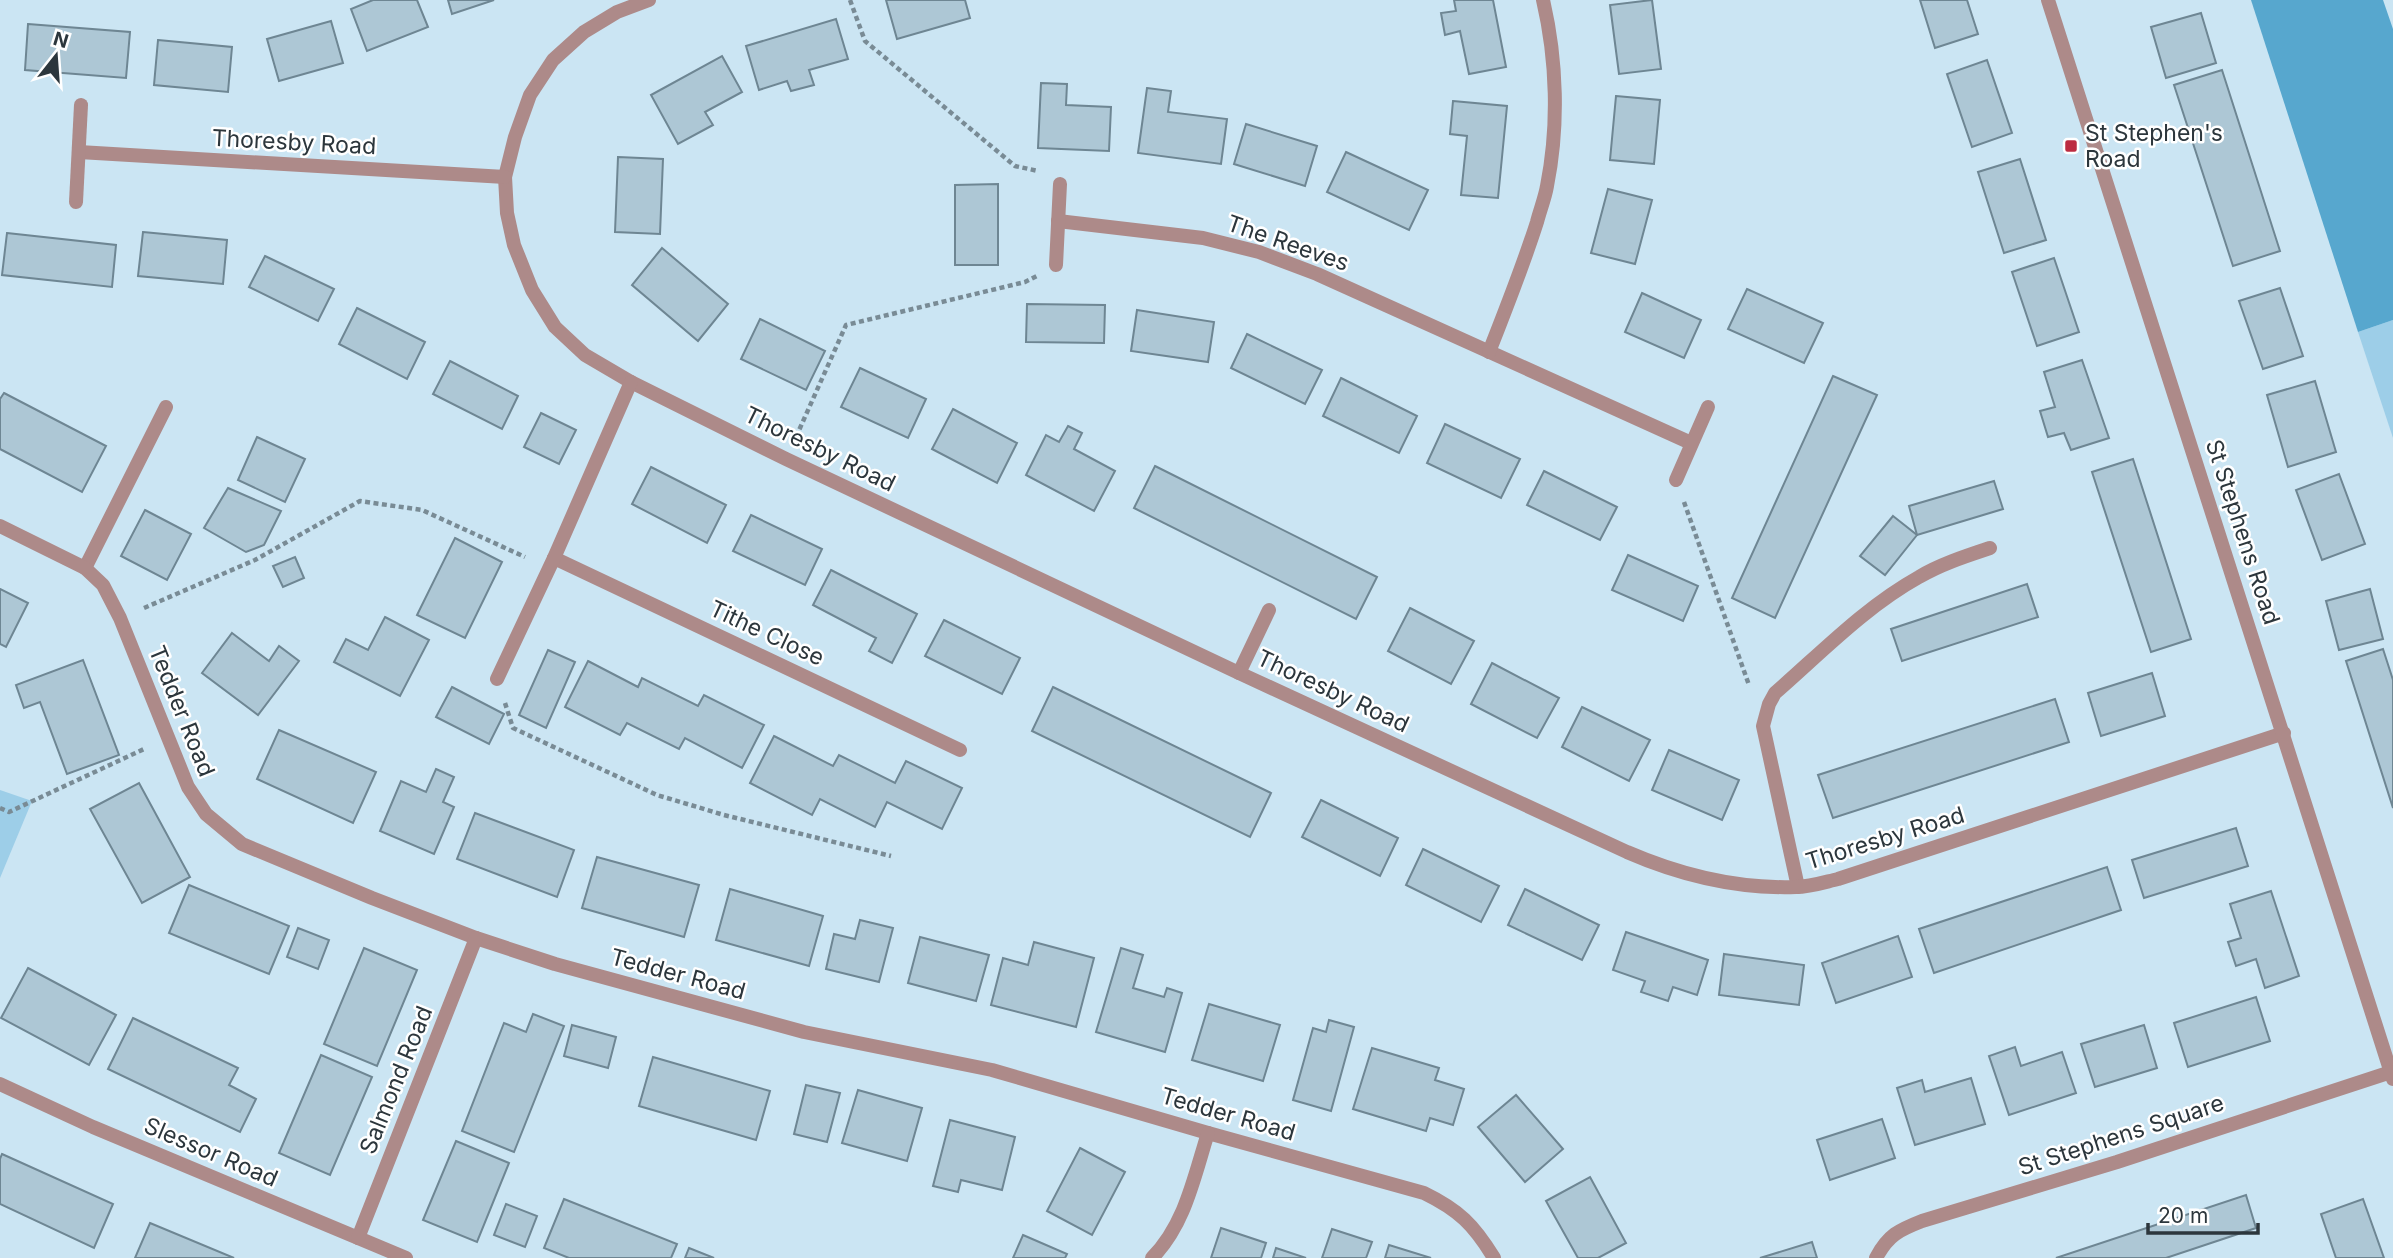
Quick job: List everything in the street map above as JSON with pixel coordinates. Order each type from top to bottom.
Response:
[{"type":"street","name":"Thoresby Road","points":[[649,0],[617,12],[584,32],[553,60],[530,95],[505,177],[507,213],[514,245],[532,290],[555,327],[585,355],[631,382],[786,459],[1239,673],[1663,868],[1751,886],[1798,887],[1838,879],[2284,733]]},
{"type":"street","points":[[1489,352],[1528,251],[1547,187],[1553,131],[1554,79],[1549,23],[1543,0]]},
{"type":"street","name":"St Stephens Road","points":[[2048,0],[2392,1075]]},
{"type":"street","points":[[76,202],[81,105]]},
{"type":"street","name":"Thoresby Road","points":[[79,152],[505,177]]},
{"type":"street","points":[[1056,265],[1060,184]]},
{"type":"street","name":"The Reeves","points":[[1058,221],[1203,238],[1259,252],[1317,274],[1691,443]]},
{"type":"street","points":[[497,679],[554,558],[631,382]]},
{"type":"street","points":[[85,568],[166,407]]},
{"type":"street","points":[[1676,480],[1708,407]]},
{"type":"street","name":"Tedder Road","points":[[0,526],[85,568],[103,586],[120,618],[187,787],[206,814],[242,844],[476,938],[555,964],[804,1032],[992,1070],[1424,1193],[1449,1205],[1473,1227],[1494,1258]]},
{"type":"street","points":[[1798,887],[1763,726],[1774,693],[1881,601],[1920,576],[1956,559],[1990,548]]},
{"type":"street","name":"Tithe Close","points":[[554,558],[960,750]]},
{"type":"street","points":[[1239,673],[1269,610]]},
{"type":"street","name":"Salmond Road","points":[[358,1238],[476,938]]},
{"type":"street","name":"St Stephens Square","points":[[1877,1258],[1883,1245],[1899,1230],[1922,1221],[2392,1075]]},
{"type":"street","name":"Slessor Road","points":[[0,1084],[93,1128],[406,1258]]},
{"type":"street","points":[[1152,1258],[1174,1231],[1208,1133]]},
{"type":"path","points":[[850,0],[865,41],[1015,166],[1038,171],[1060,184]]},
{"type":"path","points":[[786,459],[846,325],[1025,282],[1056,265]]},
{"type":"path","points":[[1676,480],[1763,726]]},
{"type":"path","points":[[120,618],[256,560],[360,501],[422,510],[523,557],[554,558]]},
{"type":"path","points":[[497,679],[513,728],[645,789],[724,815],[891,856]]},
{"type":"path","points":[[0,808],[9,812],[167,739]]},
{"type":"shaded area","points":[[2251,0],[2383,0],[2393,29],[2393,320],[2358,332]]},
{"type":"shaded area","points":[[2393,320],[2393,438],[2358,332]]},
{"type":"shaded area","points":[[0,790],[32,801],[0,878]]},
{"type":"building","points":[[373,0],[417,0],[428,27],[367,51],[351,9]]},
{"type":"building","points":[[448,0],[494,0],[452,14]]},
{"type":"building","points":[[886,0],[965,0],[970,18],[897,39]]},
{"type":"building","points":[[1454,0],[1493,0],[1506,67],[1469,74],[1460,31],[1445,35],[1441,13],[1456,11]]},
{"type":"building","points":[[1652,0],[1661,69],[1619,74],[1610,5]]},
{"type":"building","points":[[1920,0],[1967,0],[1978,34],[1935,48]]},
{"type":"building","points":[[2201,13],[2216,63],[2166,78],[2151,27]]},
{"type":"building","points":[[836,19],[848,59],[809,70],[814,85],[791,91],[787,81],[759,90],[746,46]]},
{"type":"building","points":[[331,21],[343,63],[279,81],[267,39]]},
{"type":"building","points":[[28,24],[130,32],[126,78],[25,70]]},
{"type":"building","points":[[158,40],[232,47],[228,92],[154,85]]},
{"type":"building","points":[[722,56],[742,92],[705,112],[713,125],[678,144],[651,95]]},
{"type":"building","points":[[1987,60],[2012,133],[1972,147],[1947,74]]},
{"type":"building","points":[[2222,70],[2280,251],[2233,266],[2174,85]]},
{"type":"building","points":[[1041,83],[1067,84],[1066,105],[1111,107],[1109,151],[1038,148]]},
{"type":"building","points":[[1147,88],[1171,91],[1168,112],[1227,119],[1221,164],[1138,153]]},
{"type":"building","points":[[1616,96],[1660,100],[1654,164],[1610,160]]},
{"type":"building","points":[[1453,101],[1507,106],[1498,198],[1461,195],[1467,136],[1450,134]]},
{"type":"building","points":[[1246,124],[1317,146],[1305,186],[1234,164]]},
{"type":"building","points":[[1346,152],[1428,190],[1409,230],[1327,192]]},
{"type":"building","points":[[618,157],[663,159],[660,234],[615,232]]},
{"type":"building","points":[[2020,159],[2046,240],[2004,253],[1978,172]]},
{"type":"building","points":[[998,184],[998,265],[955,265],[955,185]]},
{"type":"building","points":[[1608,189],[1652,200],[1635,264],[1591,253]]},
{"type":"building","points":[[143,232],[227,240],[223,284],[138,276]]},
{"type":"building","points":[[7,233],[116,245],[112,287],[2,275]]},
{"type":"building","points":[[662,248],[728,304],[698,341],[632,285]]},
{"type":"building","points":[[265,256],[334,289],[318,321],[249,287]]},
{"type":"building","points":[[2054,258],[2079,332],[2037,346],[2012,272]]},
{"type":"building","points":[[2280,288],[2303,356],[2263,369],[2239,301]]},
{"type":"building","points":[[1747,289],[1823,323],[1804,363],[1728,329]]},
{"type":"building","points":[[1642,293],[1701,320],[1684,358],[1625,332]]},
{"type":"building","points":[[1027,304],[1105,305],[1104,343],[1026,342]]},
{"type":"building","points":[[357,308],[425,342],[407,379],[339,344]]},
{"type":"building","points":[[1137,310],[1214,322],[1208,362],[1131,351]]},
{"type":"building","points":[[760,319],[825,351],[806,390],[741,359]]},
{"type":"building","points":[[1247,334],[1322,370],[1305,404],[1231,368]]},
{"type":"building","points":[[2082,360],[2109,438],[2071,450],[2064,433],[2048,437],[2040,411],[2055,407],[2044,372]]},
{"type":"building","points":[[450,361],[518,396],[502,429],[433,394]]},
{"type":"building","points":[[860,368],[926,399],[908,438],[841,407]]},
{"type":"building","points":[[1833,376],[1877,395],[1775,618],[1732,598]]},
{"type":"building","points":[[1341,378],[1417,416],[1399,453],[1323,416]]},
{"type":"building","points":[[2315,381],[2336,452],[2288,467],[2267,395]]},
{"type":"building","points":[[4,393],[106,446],[82,492],[0,449],[0,399]]},
{"type":"building","points":[[953,409],[1017,443],[997,483],[932,449]]},
{"type":"building","points":[[541,413],[576,430],[559,464],[524,447]]},
{"type":"building","points":[[1445,424],[1520,459],[1501,498],[1427,463]]},
{"type":"building","points":[[1068,426],[1082,433],[1074,449],[1115,471],[1094,511],[1026,475],[1046,435],[1059,442]]},
{"type":"building","points":[[257,437],[305,459],[285,502],[238,480]]},
{"type":"building","points":[[2133,459],[2191,639],[2151,652],[2092,472]]},
{"type":"building","points":[[1155,466],[1377,577],[1356,619],[1134,508]]},
{"type":"building","points":[[651,467],[726,505],[707,543],[632,504]]},
{"type":"building","points":[[1544,471],[1617,507],[1600,540],[1527,505]]},
{"type":"building","points":[[2339,474],[2365,544],[2322,560],[2296,490]]},
{"type":"building","points":[[1994,481],[2003,509],[1917,535],[1909,506]]},
{"type":"building","points":[[228,488],[281,511],[264,545],[246,552],[204,528]]},
{"type":"building","points":[[145,510],[191,534],[167,580],[121,556]]},
{"type":"building","points":[[751,515],[822,549],[805,585],[733,551]]},
{"type":"building","points":[[1893,516],[1917,535],[1885,575],[1860,556]]},
{"type":"building","points":[[455,538],[502,562],[465,638],[417,615]]},
{"type":"building","points":[[1628,555],[1698,586],[1683,621],[1612,590]]},
{"type":"building","points":[[295,557],[304,578],[283,587],[273,566]]},
{"type":"building","points":[[831,570],[917,614],[892,663],[869,651],[876,638],[813,605]]},
{"type":"building","points":[[2027,584],[2038,617],[1902,661],[1891,629]]},
{"type":"building","points":[[0,589],[28,603],[6,647],[0,644]]},
{"type":"building","points":[[2370,589],[2383,639],[2339,650],[2326,601]]},
{"type":"building","points":[[1410,608],[1474,641],[1451,684],[1388,651]]},
{"type":"building","points":[[385,617],[429,640],[400,696],[334,662],[346,639],[368,650]]},
{"type":"building","points":[[944,620],[1020,658],[1002,694],[925,656]]},
{"type":"building","points":[[232,633],[269,661],[279,646],[299,661],[258,715],[202,673]]},
{"type":"building","points":[[2383,649],[2393,680],[2393,808],[2346,661]]},
{"type":"building","points":[[548,650],[575,662],[546,728],[519,715]]},
{"type":"building","points":[[83,660],[119,755],[67,774],[40,702],[24,708],[16,685]]},
{"type":"building","points":[[588,661],[638,687],[642,678],[698,706],[704,695],[764,725],[742,768],[685,738],[679,749],[627,723],[620,735],[565,707]]},
{"type":"building","points":[[1492,663],[1559,698],[1537,738],[1471,704]]},
{"type":"building","points":[[2152,673],[2165,716],[2101,736],[2088,693]]},
{"type":"building","points":[[452,687],[504,714],[489,744],[436,717]]},
{"type":"building","points":[[1053,687],[1271,793],[1250,837],[1032,731]]},
{"type":"building","points":[[2055,699],[2069,742],[1833,818],[1818,775]]},
{"type":"building","points":[[1582,707],[1650,740],[1629,781],[1562,747]]},
{"type":"building","points":[[279,730],[376,772],[353,823],[257,779]]},
{"type":"building","points":[[774,736],[833,766],[839,755],[895,783],[906,761],[962,788],[942,829],[887,802],[875,827],[820,799],[812,815],[750,783]]},
{"type":"building","points":[[1669,750],[1739,780],[1722,820],[1652,790]]},
{"type":"building","points":[[436,769],[454,777],[443,802],[454,807],[434,854],[380,831],[401,781],[426,792]]},
{"type":"building","points":[[139,783],[190,877],[142,903],[90,809]]},
{"type":"building","points":[[1321,800],[1398,838],[1380,876],[1302,837]]},
{"type":"building","points":[[475,813],[574,850],[557,897],[457,859]]},
{"type":"building","points":[[2236,828],[2248,866],[2144,898],[2132,860]]},
{"type":"building","points":[[1423,849],[1499,886],[1481,922],[1406,885]]},
{"type":"building","points":[[597,857],[699,885],[684,937],[582,908]]},
{"type":"building","points":[[2107,867],[2121,910],[1934,973],[1919,929]]},
{"type":"building","points":[[189,885],[289,926],[269,974],[169,933]]},
{"type":"building","points":[[730,889],[823,916],[809,966],[716,940]]},
{"type":"building","points":[[1525,889],[1599,925],[1582,960],[1508,925]]},
{"type":"building","points":[[2271,891],[2299,976],[2265,988],[2256,959],[2236,966],[2228,942],[2241,938],[2230,904]]},
{"type":"building","points":[[860,920],[893,928],[879,982],[826,969],[834,934],[855,939]]},
{"type":"building","points":[[298,928],[329,940],[318,969],[287,957]]},
{"type":"building","points":[[1626,932],[1708,960],[1697,995],[1673,987],[1668,1001],[1641,992],[1645,981],[1613,970]]},
{"type":"building","points":[[1898,936],[1912,977],[1836,1003],[1822,963]]},
{"type":"building","points":[[920,937],[989,955],[976,1001],[908,983]]},
{"type":"building","points":[[1034,942],[1094,958],[1076,1027],[991,1005],[1003,958],[1028,965]]},
{"type":"building","points":[[364,948],[417,970],[377,1066],[324,1044]]},
{"type":"building","points":[[1121,948],[1143,955],[1133,988],[1164,997],[1167,988],[1182,993],[1165,1052],[1096,1032]]},
{"type":"building","points":[[1724,954],[1804,965],[1799,1005],[1719,995]]},
{"type":"building","points":[[28,968],[116,1015],[89,1065],[1,1018]]},
{"type":"building","points":[[2256,997],[2270,1041],[2188,1067],[2174,1023]]},
{"type":"building","points":[[1209,1004],[1280,1025],[1263,1081],[1192,1060]]},
{"type":"building","points":[[533,1014],[564,1026],[514,1152],[462,1131],[504,1023],[526,1032]]},
{"type":"building","points":[[133,1018],[238,1068],[229,1085],[256,1099],[240,1132],[108,1069]]},
{"type":"building","points":[[1329,1020],[1354,1027],[1331,1111],[1293,1100],[1313,1028],[1326,1032]]},
{"type":"building","points":[[572,1025],[616,1037],[608,1068],[564,1056]]},
{"type":"building","points":[[2144,1025],[2157,1068],[2095,1087],[2081,1044]]},
{"type":"building","points":[[2015,1047],[2021,1066],[2062,1052],[2076,1093],[2009,1115],[1989,1056]]},
{"type":"building","points":[[1372,1048],[1439,1068],[1435,1080],[1464,1089],[1453,1125],[1430,1118],[1426,1131],[1353,1109]]},
{"type":"building","points":[[321,1055],[372,1077],[330,1175],[279,1153]]},
{"type":"building","points":[[653,1057],[770,1091],[756,1140],[639,1106]]},
{"type":"building","points":[[1971,1078],[1985,1124],[1915,1145],[1897,1088],[1922,1080],[1925,1092]]},
{"type":"building","points":[[806,1085],[840,1093],[827,1142],[794,1134]]},
{"type":"building","points":[[858,1090],[922,1108],[907,1161],[842,1143]]},
{"type":"building","points":[[1516,1095],[1563,1149],[1525,1182],[1478,1127]]},
{"type":"building","points":[[1882,1119],[1895,1158],[1830,1180],[1817,1140]]},
{"type":"building","points":[[950,1120],[1015,1137],[1002,1190],[961,1180],[958,1192],[933,1186]]},
{"type":"building","points":[[456,1141],[509,1163],[477,1242],[423,1220]]},
{"type":"building","points":[[1080,1148],[1125,1172],[1092,1235],[1047,1211]]},
{"type":"building","points":[[2,1154],[113,1204],[94,1248],[0,1204]]},
{"type":"building","points":[[1590,1177],[1626,1243],[1598,1258],[1578,1258],[1546,1201]]},
{"type":"building","points":[[2246,1195],[2256,1228],[2166,1258],[2056,1258]]},
{"type":"building","points":[[564,1199],[677,1244],[671,1258],[569,1258],[544,1248]]},
{"type":"building","points":[[2363,1199],[2384,1258],[2336,1258],[2321,1214]]},
{"type":"building","points":[[506,1204],[537,1216],[525,1247],[494,1235]]},
{"type":"building","points":[[150,1223],[234,1258],[135,1258]]},
{"type":"building","points":[[1221,1228],[1266,1243],[1261,1258],[1211,1258]]},
{"type":"building","points":[[1332,1229],[1372,1242],[1366,1258],[1322,1258]]},
{"type":"building","points":[[1023,1235],[1067,1254],[1065,1258],[1013,1258]]},
{"type":"building","points":[[1812,1242],[1817,1258],[1760,1258]]},
{"type":"building","points":[[1389,1245],[1431,1258],[1385,1258]]},
{"type":"building","points":[[689,1248],[714,1258],[685,1258]]},
{"type":"building","points":[[1276,1248],[1306,1258],[1273,1258]]},
{"type":"place","name":"St Stephen's Road","points":[[2071,146]]}]
